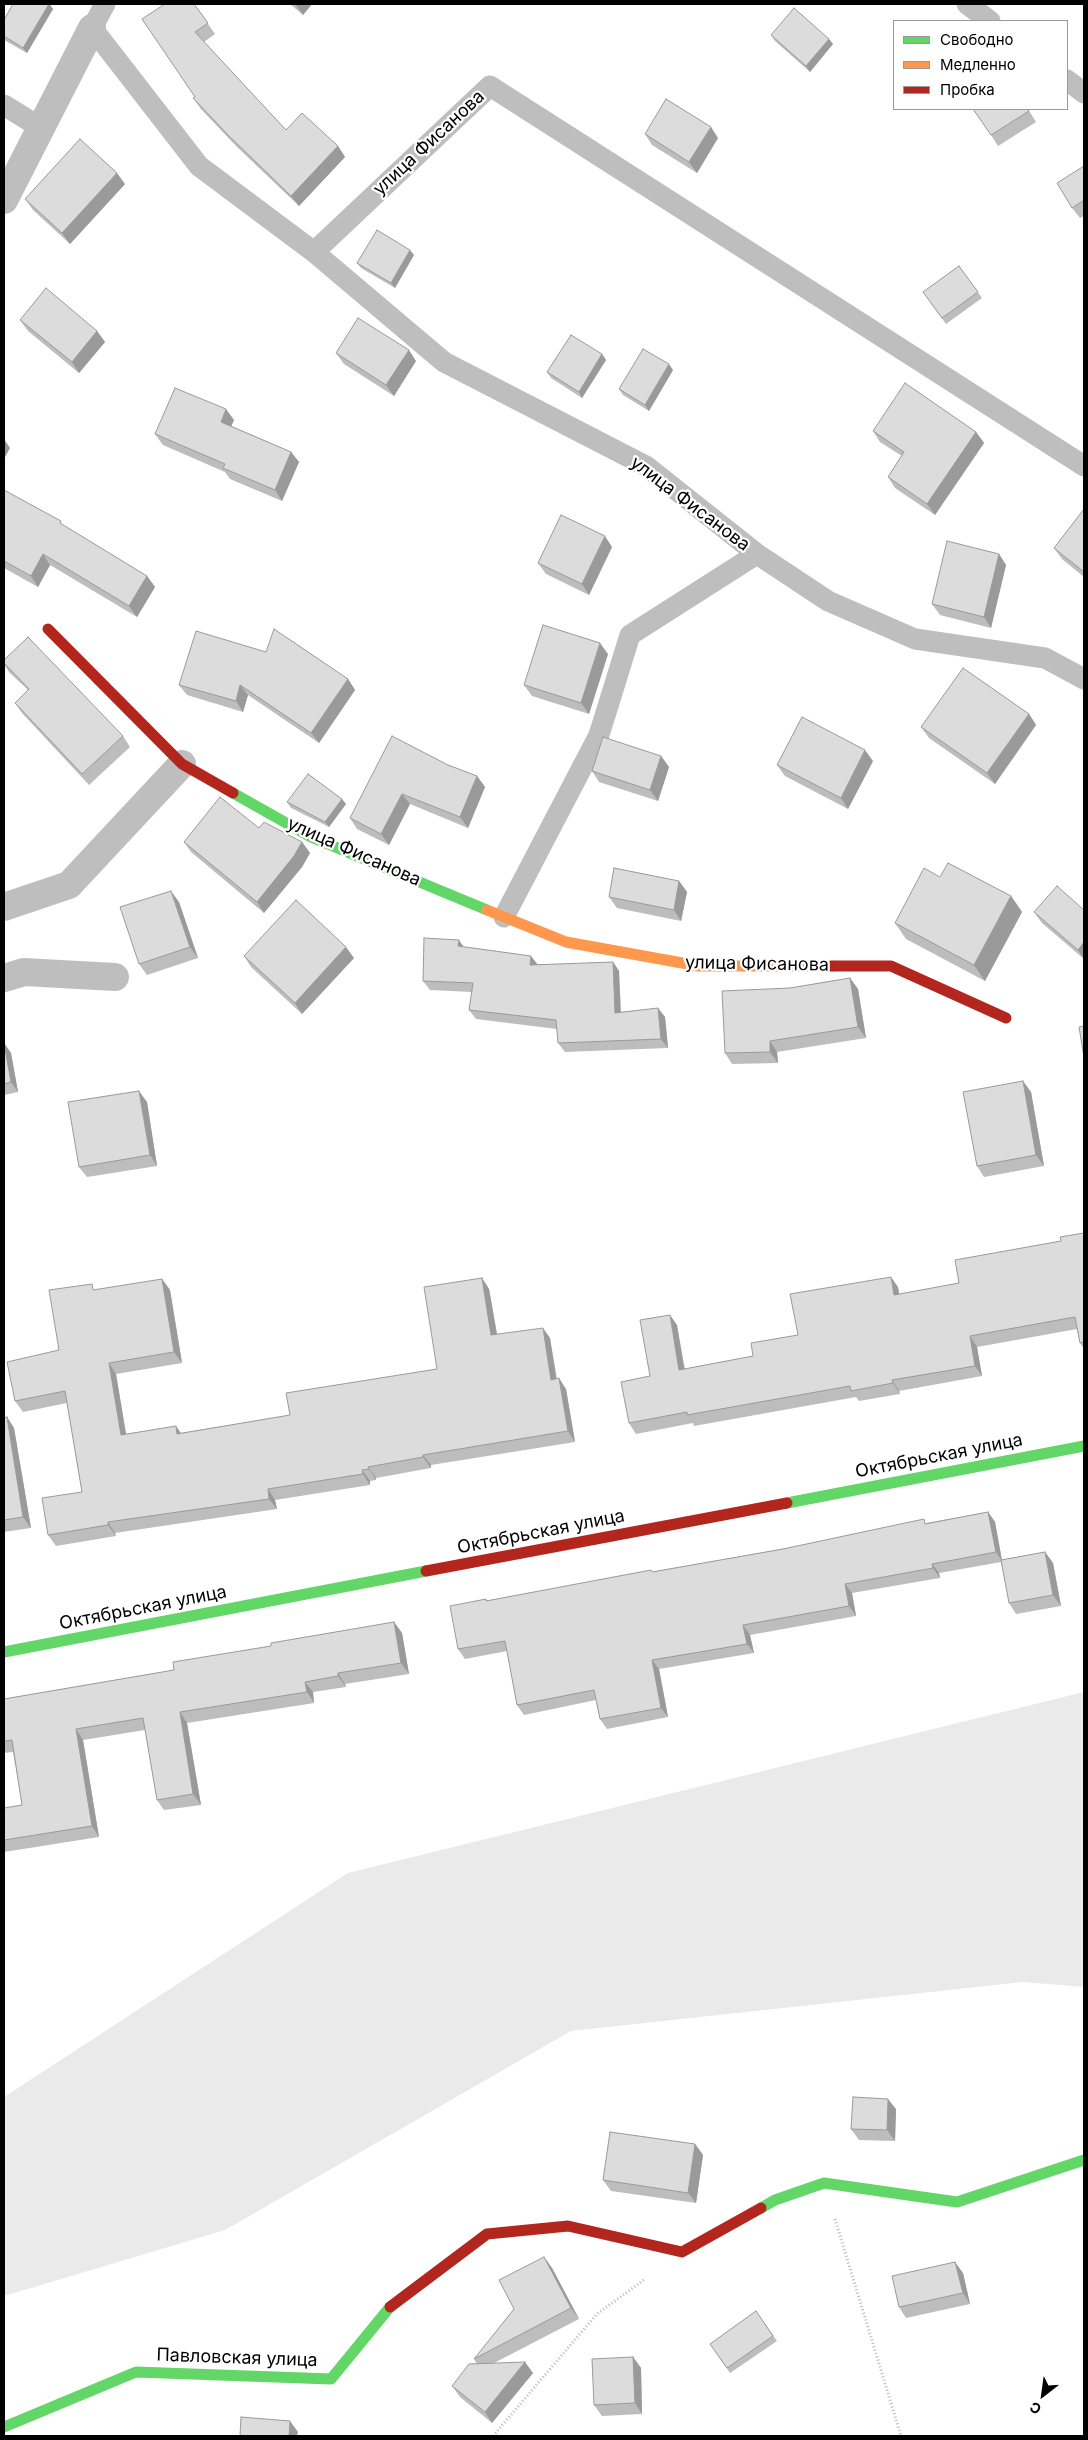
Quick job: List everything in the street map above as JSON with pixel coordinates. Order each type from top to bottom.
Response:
[{"type":"street","points":[[4,200],[92,28]]},
{"type":"street","name":"улица Фисанова","points":[[48,629],[182,764],[311,837],[504,917],[566,942],[699,966],[891,966],[1006,1018]]},
{"type":"street","points":[[4,907],[69,885],[182,764]]},
{"type":"street","points":[[4,978],[24,972],[115,977]]},
{"type":"street","name":"Октябрьская улица","points":[[4,1652],[1084,1446]]},
{"type":"street","points":[[682,2252],[775,2200],[824,2183],[957,2202],[1084,2160]]},
{"type":"street","name":"Павловская улица","points":[[4,2427],[136,2372],[330,2379],[391,2306],[487,2234],[568,2226],[682,2252]]},
{"type":"lane","points":[[92,28],[105,4]]},
{"type":"lane","points":[[967,4],[989,20]]},
{"type":"lane","name":"улица Фисанова","points":[[92,28],[199,166],[314,252],[444,362],[646,466],[757,554],[630,635],[599,735],[504,917]]},
{"type":"lane","points":[[1068,81],[1084,93]]},
{"type":"lane","name":"улица Фисанова","points":[[314,252],[490,86],[1084,466]]},
{"type":"lane","points":[[4,105],[41,128]]},
{"type":"lane","points":[[757,554],[828,601],[915,639],[1045,658],[1084,679]]},
{"type":"path","points":[[824,2183],[902,2436]]},
{"type":"path","points":[[494,2436],[597,2314],[682,2252]]},
{"type":"shaded area","points":[[1084,1692],[1084,1987],[1023,1982],[571,2031],[225,2230],[4,2296],[4,2097],[348,1873]]},
{"type":"building","points":[[13,4],[49,4],[23,48],[4,36],[4,20]]},
{"type":"building","points":[[165,4],[194,4],[208,23],[195,32],[286,130],[302,113],[338,146],[291,196],[193,98],[195,97],[142,19]]},
{"type":"building","points":[[794,8],[829,39],[806,66],[771,35]]},
{"type":"building","points":[[666,99],[711,127],[689,162],[645,134]]},
{"type":"building","points":[[974,110],[1029,111],[991,135]]},
{"type":"building","points":[[80,139],[117,173],[62,233],[25,199]]},
{"type":"building","points":[[1084,166],[1084,200],[1072,208],[1057,183]]},
{"type":"building","points":[[377,230],[410,250],[391,283],[357,263]]},
{"type":"building","points":[[959,266],[978,292],[942,318],[923,292]]},
{"type":"building","points":[[46,288],[97,331],[72,362],[20,320]]},
{"type":"building","points":[[358,318],[409,350],[386,385],[336,353]]},
{"type":"building","points":[[571,335],[602,354],[579,392],[547,372]]},
{"type":"building","points":[[643,349],[669,364],[645,405],[619,389]]},
{"type":"building","points":[[905,383],[976,432],[927,504],[888,477],[904,452],[873,431]]},
{"type":"building","points":[[175,388],[226,409],[221,422],[291,452],[275,490],[223,468],[225,464],[155,434]]},
{"type":"building","points":[[4,490],[61,521],[60,523],[147,576],[129,606],[43,554],[31,576],[4,561]]},
{"type":"building","points":[[1084,509],[1084,572],[1054,548]]},
{"type":"building","points":[[561,515],[605,536],[582,584],[538,563]]},
{"type":"building","points":[[947,541],[999,554],[984,617],[932,604]]},
{"type":"building","points":[[543,625],[600,643],[581,703],[524,685]]},
{"type":"building","points":[[274,629],[348,679],[311,733],[240,685],[236,701],[179,685],[196,631],[266,652]]},
{"type":"building","points":[[28,637],[123,736],[82,774],[15,703],[29,689],[4,663],[4,660]]},
{"type":"building","points":[[963,668],[1029,714],[987,773],[921,727]]},
{"type":"building","points":[[802,717],[865,750],[841,798],[777,765]]},
{"type":"building","points":[[392,736],[448,765],[477,776],[460,817],[402,794],[381,834],[350,818]]},
{"type":"building","points":[[603,737],[661,756],[650,790],[592,771]]},
{"type":"building","points":[[308,774],[342,799],[325,822],[287,802]]},
{"type":"building","points":[[220,797],[259,828],[264,822],[302,842],[294,856],[257,902],[184,842]]},
{"type":"building","points":[[948,863],[1011,896],[974,965],[895,923],[924,868],[940,877]]},
{"type":"building","points":[[614,868],[679,881],[674,910],[609,897]]},
{"type":"building","points":[[1057,886],[1084,910],[1084,942],[1078,950],[1034,912]]},
{"type":"building","points":[[171,891],[190,947],[139,964],[120,907]]},
{"type":"building","points":[[296,900],[346,947],[295,1003],[244,956]]},
{"type":"building","points":[[424,938],[459,940],[458,946],[531,956],[530,965],[613,962],[615,1013],[658,1008],[661,1039],[558,1043],[556,1020],[469,1010],[473,983],[423,981]]},
{"type":"building","points":[[850,978],[858,1027],[770,1041],[770,1052],[725,1053],[722,991],[790,988]]},
{"type":"building","points":[[1084,1026],[1084,1057],[1079,1027]]},
{"type":"building","points":[[4,1043],[11,1082],[4,1084]]},
{"type":"building","points":[[1023,1081],[1036,1155],[977,1166],[963,1092]]},
{"type":"building","points":[[139,1091],[150,1155],[79,1167],[68,1102]]},
{"type":"building","points":[[1084,1233],[1084,1342],[1080,1343],[1075,1317],[970,1336],[975,1366],[892,1380],[893,1383],[851,1391],[850,1386],[687,1415],[687,1412],[629,1423],[621,1382],[650,1376],[640,1320],[670,1315],[679,1370],[753,1356],[751,1343],[798,1335],[790,1294],[891,1277],[894,1295],[959,1283],[955,1260],[1061,1241],[1060,1237]]},
{"type":"building","points":[[482,1278],[491,1335],[543,1328],[551,1380],[559,1378],[568,1431],[423,1455],[423,1457],[368,1467],[369,1469],[362,1470],[363,1474],[268,1489],[269,1499],[108,1522],[108,1525],[48,1535],[42,1498],[82,1492],[65,1391],[15,1401],[7,1362],[59,1350],[49,1290],[92,1284],[93,1290],[162,1279],[174,1352],[109,1363],[121,1435],[176,1426],[177,1434],[290,1415],[286,1393],[437,1369],[424,1287]]},
{"type":"building","points":[[7,1417],[23,1517],[4,1520],[4,1418]]},
{"type":"building","points":[[988,1512],[996,1552],[932,1564],[933,1568],[845,1584],[849,1606],[743,1625],[747,1644],[652,1660],[661,1708],[600,1719],[594,1690],[517,1705],[505,1641],[458,1649],[450,1606],[651,1570],[652,1572],[783,1549],[924,1519],[925,1524]]},
{"type":"building","points":[[1045,1552],[1053,1595],[1009,1603],[1001,1560]]},
{"type":"building","points":[[394,1622],[401,1663],[338,1673],[338,1676],[305,1682],[307,1692],[180,1712],[193,1794],[157,1800],[143,1718],[76,1729],[92,1826],[4,1840],[4,1808],[22,1805],[12,1740],[4,1741],[4,1699],[174,1670],[173,1662],[271,1646],[271,1643]]},
{"type":"building","points":[[853,2097],[888,2099],[887,2130],[851,2129]]},
{"type":"building","points":[[610,2132],[695,2144],[688,2193],[603,2180]]},
{"type":"building","points":[[544,2257],[571,2308],[474,2359],[514,2309],[499,2280]]},
{"type":"building","points":[[955,2262],[963,2293],[899,2307],[892,2276]]},
{"type":"building","points":[[756,2311],[773,2336],[727,2368],[710,2344]]},
{"type":"building","points":[[633,2357],[635,2403],[594,2405],[592,2359]]},
{"type":"building","points":[[525,2362],[485,2412],[452,2386],[469,2364]]},
{"type":"building","points":[[241,2417],[290,2421],[289,2436],[240,2436]]},
{"type":"traffic: fast","points":[[233,793],[311,837],[487,910]]},
{"type":"traffic: fast","points":[[787,1503],[1084,1446]]},
{"type":"traffic: fast","points":[[4,1652],[426,1571]]},
{"type":"traffic: fast","points":[[761,2208],[775,2200],[824,2183],[957,2202],[1084,2160]]},
{"type":"traffic: fast","points":[[4,2427],[136,2372],[331,2379],[390,2307]]},
{"type":"traffic: slow","points":[[487,910],[566,942],[699,966],[832,966]]},
{"type":"traffic: jam","points":[[48,629],[182,764],[233,793]]},
{"type":"traffic: jam","points":[[832,966],[891,966],[1006,1018]]},
{"type":"traffic: jam","points":[[426,1571],[787,1503]]},
{"type":"traffic: jam","points":[[390,2307],[487,2234],[568,2226],[682,2252],[761,2208]]}]
